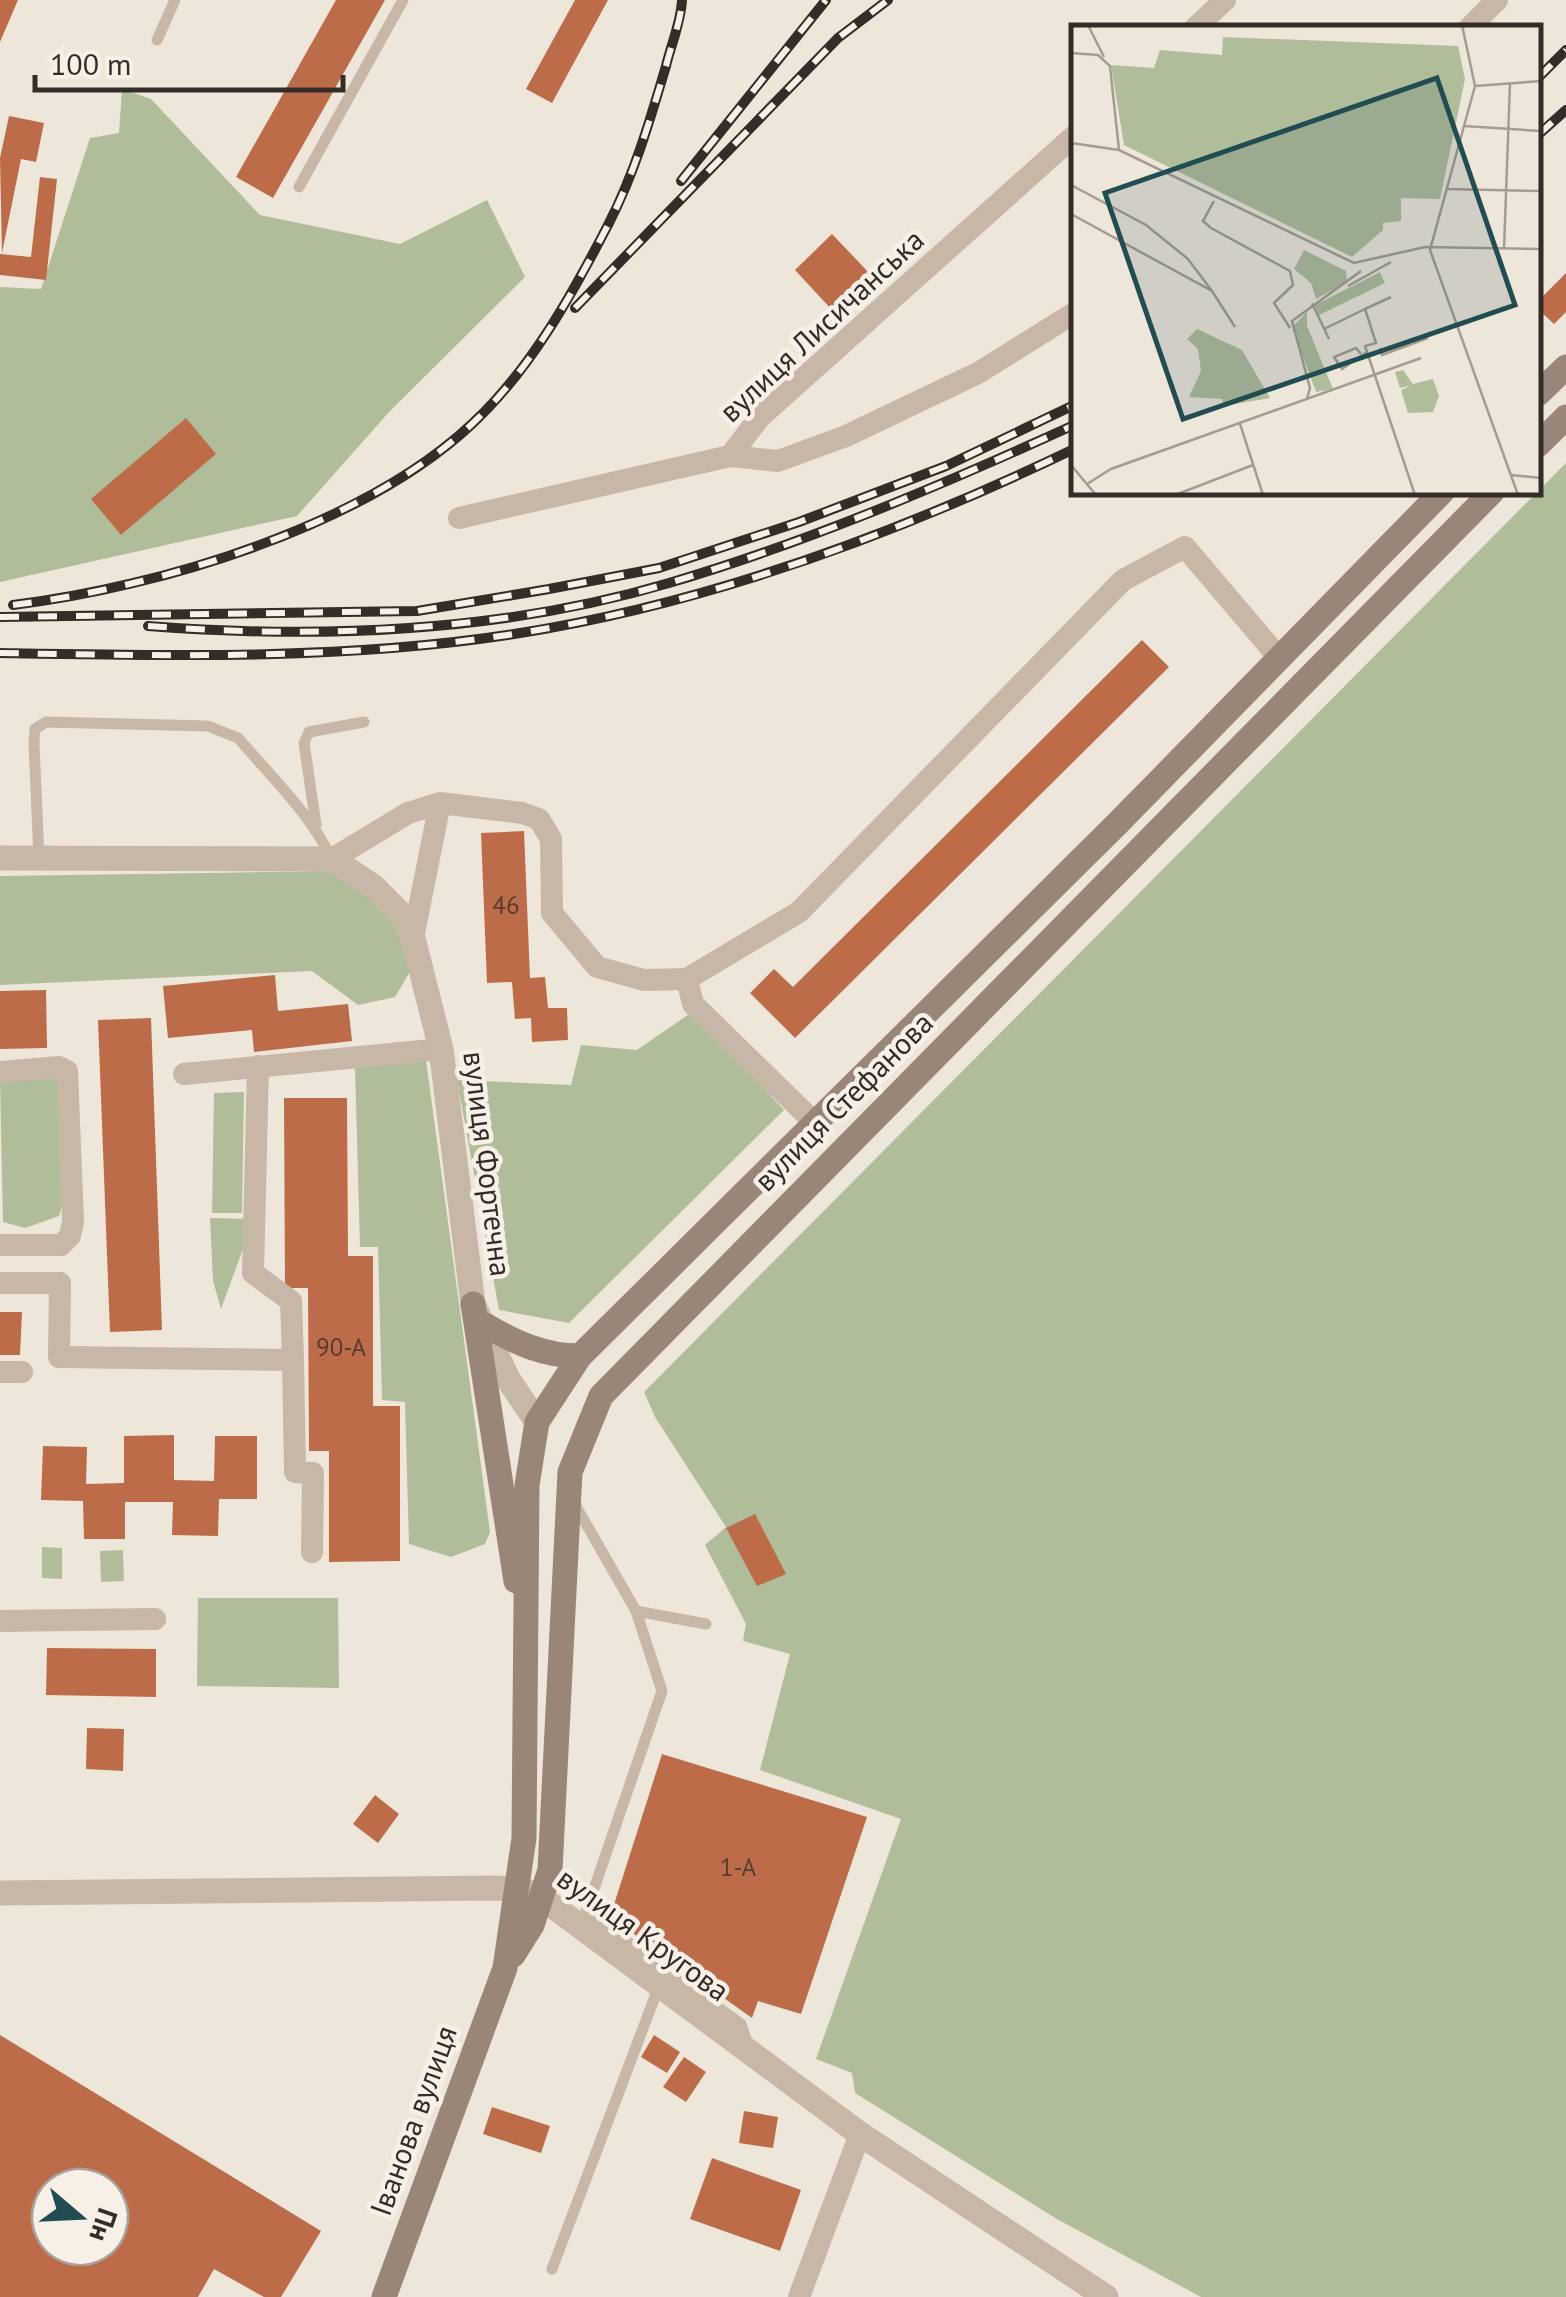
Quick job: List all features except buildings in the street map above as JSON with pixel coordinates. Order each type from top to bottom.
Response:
[{"type":"main road","points":[[1541,391],[1566,367]]},
{"type":"main road","points":[[1541,442],[1566,417]]},
{"type":"main road","name":"вулиця Стефанова","points":[[538,1422],[580,1356],[816,1124],[1439,495]]},
{"type":"main road","name":"вулиця Стефанова","points":[[531,1894],[552,1846],[568,1493],[574,1453],[601,1396],[1489,495]]},
{"type":"main road","points":[[479,1315],[528,1347],[556,1356],[580,1356]]},
{"type":"main road","points":[[479,1315],[504,1526],[526,1625]]},
{"type":"main road","points":[[531,1894],[526,1485],[538,1422],[574,1453]]},
{"type":"main road","name":"Іванова вулиця","points":[[384,2297],[531,1894]]},
{"type":"street","points":[[1197,25],[1225,0]]},
{"type":"street","points":[[1472,25],[1497,0]]},
{"type":"street","name":"вулиця Лисичанська","points":[[459,518],[730,456],[760,417],[1071,139]]},
{"type":"street","points":[[730,456],[778,461],[846,436],[978,373],[1071,315]]},
{"type":"street","points":[[0,858],[332,859],[408,814],[440,802],[499,807],[539,819],[551,839],[552,913],[597,967],[644,980],[687,979],[799,912],[1123,580],[1185,548],[1280,658]]},
{"type":"street","points":[[413,938],[440,802]]},
{"type":"street","name":"вулиця Фортечна","points":[[332,859],[374,887],[398,911],[413,938],[440,1048],[479,1315],[508,1379],[538,1422]]},
{"type":"street","points":[[687,979],[693,1004],[816,1124]]},
{"type":"street","points":[[184,1074],[440,1048]]},
{"type":"street","points":[[258,1066],[253,1273],[292,1301],[295,1472],[313,1473],[312,1552]]},
{"type":"street","points":[[0,1072],[59,1067],[67,1071],[71,1081],[70,1236],[61,1245],[0,1245]]},
{"type":"street","points":[[24,1244],[12,1283],[60,1284],[59,1356],[293,1360]]},
{"type":"street","points":[[0,1621],[155,1619]]},
{"type":"street","name":"вулиця Кругова","points":[[0,1892],[531,1894],[860,2134],[1106,2297]]},
{"type":"street","points":[[799,2297],[860,2134]]},
{"type":"lane","points":[[156,40],[175,0]]},
{"type":"lane","points":[[299,187],[402,0]]},
{"type":"lane","points":[[39,858],[34,743],[36,730],[46,722],[208,726],[225,731],[238,738],[297,811],[316,825]]},
{"type":"lane","points":[[332,859],[316,825],[304,742],[309,732],[364,722]]},
{"type":"lane","points":[[568,1493],[636,1612],[662,1691],[586,1912],[741,2024],[750,2053]]},
{"type":"lane","points":[[636,1612],[706,1624]]},
{"type":"lane","points":[[552,2269],[659,1986]]},
{"type":"green space","points":[[122,89],[151,99],[260,215],[400,244],[487,200],[525,277],[389,412],[297,516],[0,582],[0,287],[41,289],[90,138],[119,133]]},
{"type":"green space","points":[[1566,463],[1566,2297],[1201,2297],[1057,2219],[855,2093],[852,2073],[816,2059],[901,1819],[760,1770],[790,1654],[743,1641],[746,1624],[705,1545],[726,1527],[655,1417],[644,1392],[1534,495],[1541,495],[1541,488]]},
{"type":"green space","points":[[334,871],[389,913],[412,968],[395,997],[358,1005],[312,971],[0,985],[0,876]]},
{"type":"green space","points":[[692,1012],[784,1110],[569,1323],[499,1310],[457,1080],[571,1085],[581,1045],[637,1050]]},
{"type":"green space","points":[[426,1060],[490,1532],[485,1544],[451,1557],[409,1544],[405,1402],[382,1400],[378,1247],[360,1247],[355,1067]]},
{"type":"green space","points":[[59,1077],[69,1183],[59,1216],[25,1228],[3,1222],[0,1080]]},
{"type":"green space","points":[[244,1092],[242,1213],[212,1213],[214,1093]]},
{"type":"green space","points":[[210,1218],[254,1219],[221,1309],[213,1281]]},
{"type":"green space","points":[[42,1547],[62,1548],[62,1579],[42,1578]]},
{"type":"green space","points":[[123,1550],[124,1581],[101,1582],[100,1551]]},
{"type":"green space","points":[[198,1598],[338,1598],[339,1688],[197,1686]]},
{"type":"railway","points":[[13,605],[132,583],[257,546],[376,492],[428,460],[473,423],[532,354],[609,223],[648,126],[682,0]]},
{"type":"railway","points":[[681,181],[826,0]]},
{"type":"railway","points":[[575,308],[838,38],[888,0]]},
{"type":"railway","points":[[1541,75],[1566,50]]},
{"type":"railway","points":[[1541,132],[1566,110]]},
{"type":"railway","points":[[0,617],[417,611],[659,568],[799,522],[946,466],[1071,406]]},
{"type":"railway","points":[[148,626],[278,632],[411,628],[477,622],[606,599],[721,567],[823,531],[1071,426]]},
{"type":"railway","points":[[0,653],[323,652],[451,642],[587,621],[730,585],[800,562],[939,510],[1071,450]]}]
